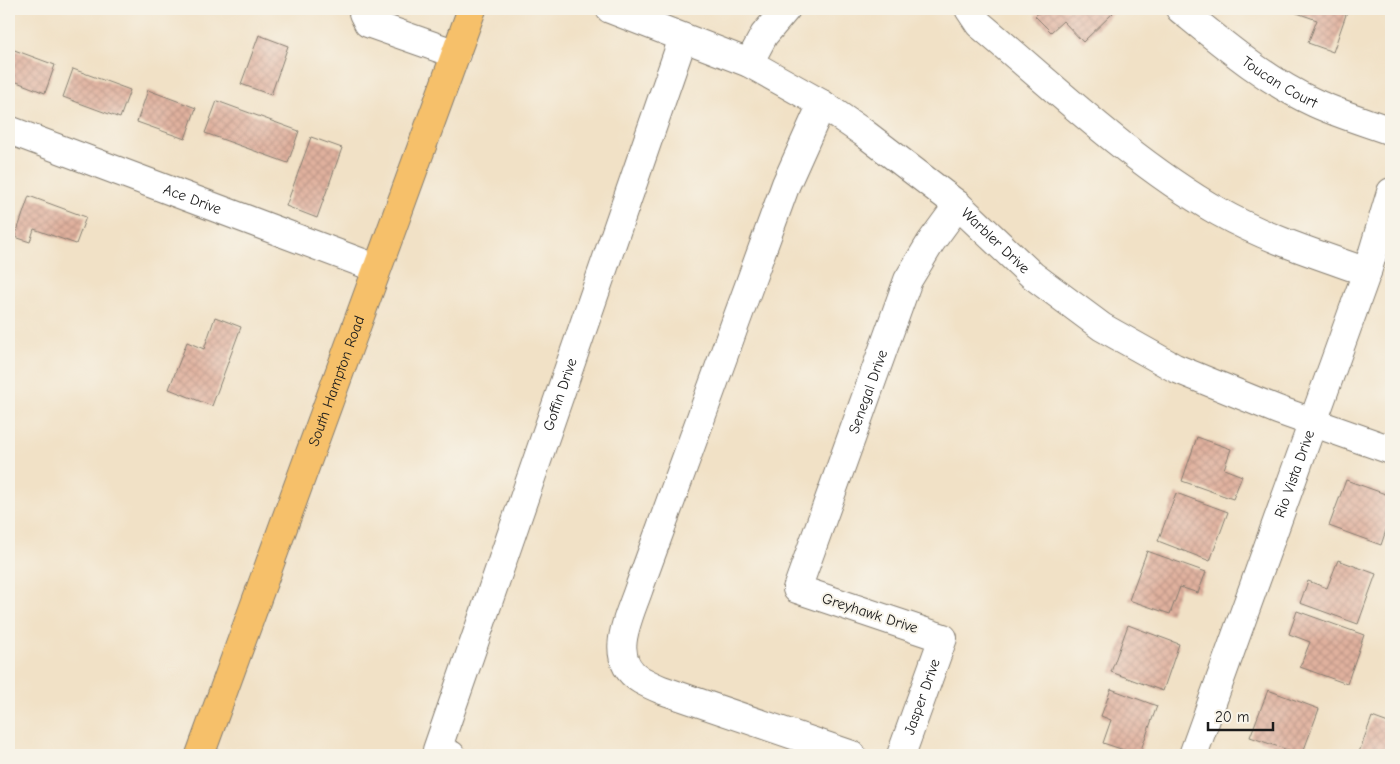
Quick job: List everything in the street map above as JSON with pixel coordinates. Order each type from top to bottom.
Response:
[{"type":"main road","name":"South Hampton Road","points":[[200,755],[472,9]]},
{"type":"street","points":[[363,9],[368,23],[456,54]]},
{"type":"street","name":"Warbler Drive","points":[[610,9],[749,64],[822,104],[864,132],[958,205],[1032,275],[1102,327],[1176,368],[1312,422],[1391,450]]},
{"type":"street","points":[[749,64],[764,35],[786,9]]},
{"type":"street","points":[[969,9],[979,24],[1096,124],[1171,182],[1219,212],[1270,238],[1366,272]]},
{"type":"street","name":"Toucan Court","points":[[1180,9],[1228,48],[1278,83],[1316,104],[1391,131]]},
{"type":"street","name":"Goffin Drive","points":[[444,753],[683,38]]},
{"type":"street","points":[[822,104],[786,184],[642,579],[622,640],[623,661],[639,679],[662,690],[852,755]]},
{"type":"street","name":"Ace Drive","points":[[9,130],[376,268]]},
{"type":"street","name":"Rio Vista Drive","points":[[1193,755],[1366,272],[1391,192]]},
{"type":"street","name":"Senegal Drive","points":[[797,589],[908,280],[931,242],[958,205]]},
{"type":"street","name":"Greyhawk Drive","points":[[797,589],[943,638]]},
{"type":"street","name":"Jasper Drive","points":[[901,755],[943,638]]},
{"type":"building","points":[[1043,9],[1109,9],[1113,13],[1083,42],[1063,21],[1051,32],[1035,16]]},
{"type":"building","points":[[1296,9],[1348,9],[1333,52],[1308,43],[1317,20],[1294,12]]},
{"type":"building","points":[[259,35],[288,46],[271,95],[241,84]]},
{"type":"building","points":[[9,48],[55,65],[45,93],[9,79]]},
{"type":"building","points":[[73,69],[130,90],[120,118],[63,97]]},
{"type":"building","points":[[148,90],[196,108],[185,139],[137,122]]},
{"type":"building","points":[[217,101],[299,131],[288,163],[205,133]]},
{"type":"building","points":[[311,137],[342,148],[317,218],[286,206]]},
{"type":"building","points":[[29,196],[86,217],[76,244],[34,229],[30,242],[15,237]]},
{"type":"building","points":[[215,317],[241,327],[212,406],[169,389],[187,342],[204,349]]},
{"type":"building","points":[[1197,437],[1231,449],[1224,469],[1242,476],[1233,499],[1182,481]]},
{"type":"building","points":[[1346,480],[1391,496],[1391,516],[1381,545],[1329,526]]},
{"type":"building","points":[[1176,493],[1228,512],[1210,561],[1158,541]]},
{"type":"building","points":[[1147,551],[1206,572],[1198,593],[1180,587],[1170,614],[1129,600]]},
{"type":"building","points":[[1338,560],[1376,574],[1358,624],[1300,603],[1308,581],[1327,588]]},
{"type":"building","points":[[1297,611],[1364,635],[1347,684],[1300,667],[1310,642],[1289,634]]},
{"type":"building","points":[[1128,625],[1179,644],[1163,691],[1111,672]]},
{"type":"building","points":[[1111,689],[1157,706],[1139,755],[1103,743],[1111,720],[1101,716]]},
{"type":"building","points":[[1268,690],[1319,709],[1302,755],[1250,737]]},
{"type":"building","points":[[1372,717],[1391,724],[1391,755],[1358,755]]}]
